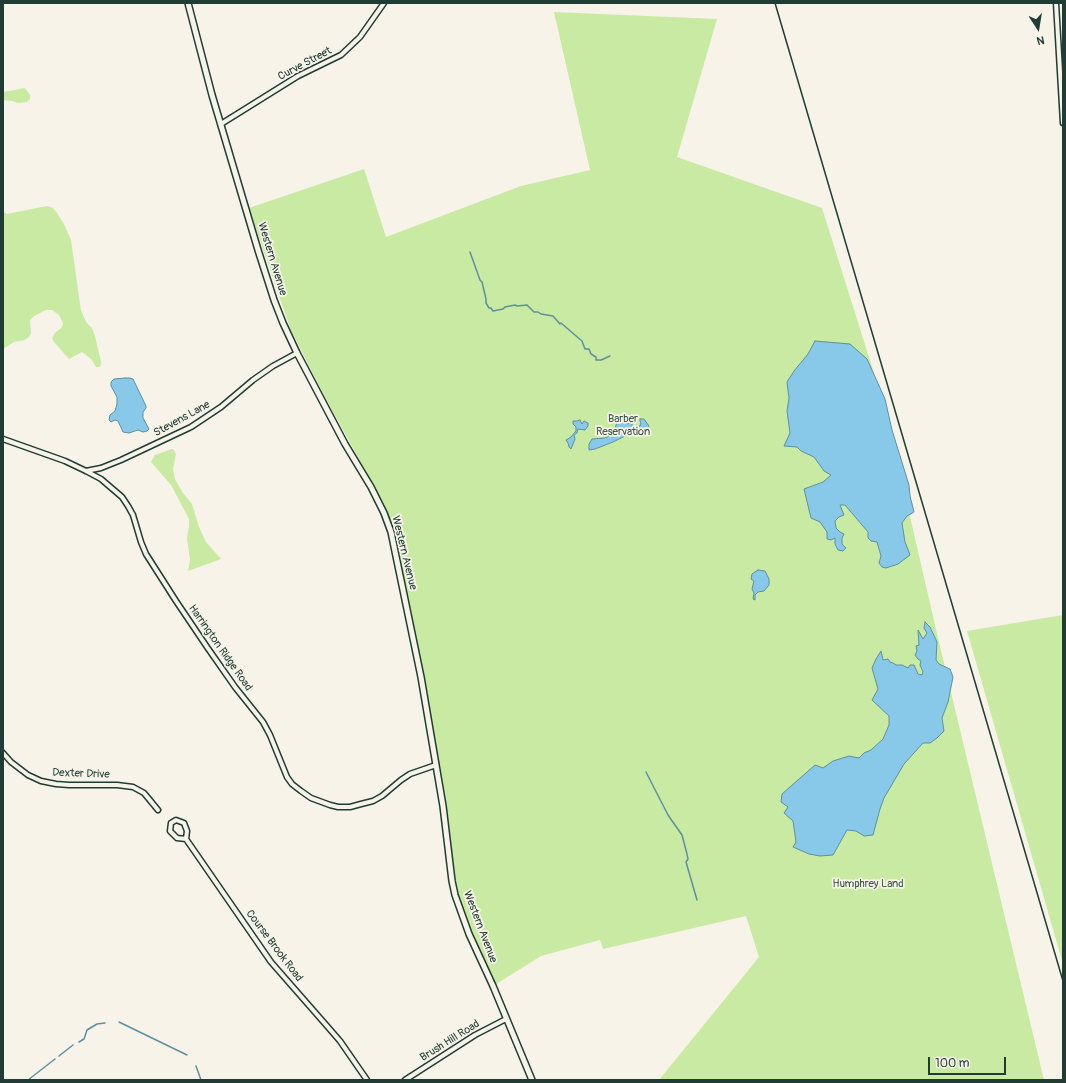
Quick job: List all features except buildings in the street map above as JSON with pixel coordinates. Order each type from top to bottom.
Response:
[{"type":"street","name":"Western Avenue","points":[[188,3],[212,95],[274,300],[297,353],[345,444],[371,487],[384,513],[391,532],[421,677],[443,806],[455,895],[469,934],[493,986],[532,1080]]},
{"type":"street","name":"Curve Street","points":[[221,124],[298,76],[341,55],[360,37],[384,3]]},
{"type":"street","points":[[1056,3],[1063,123]]},
{"type":"street","name":"Stevens Lane","points":[[86,470],[101,468],[121,460],[191,427],[220,407],[273,366],[297,353]]},
{"type":"street","name":"Harrington Ridge Road","points":[[3,439],[86,470],[112,487],[122,497],[133,515],[146,554],[176,601],[235,687],[263,722],[270,735],[287,777],[292,784],[318,802],[338,807],[350,807],[373,801],[382,796],[410,774],[436,765]]},
{"type":"street","name":"Dexter Drive","points":[[3,753],[22,771],[41,781],[70,785],[117,785],[133,787],[144,793],[158,810]]},
{"type":"street","name":"Course Brook Road","points":[[186,839],[177,838],[170,831],[171,823],[176,820],[184,823],[187,831],[186,839],[271,962],[327,1026],[367,1080]]},
{"type":"street","name":"Brush Hill Road","points":[[405,1080],[475,1035],[506,1019]]},
{"type":"green space","name":"Barber Reservation","points":[[554,12],[717,19],[677,157],[822,208],[885,408],[938,638],[1044,1080],[659,1080],[759,957],[746,916],[603,949],[600,940],[541,956],[493,986],[455,895],[422,683],[391,532],[370,480],[317,382],[290,328],[249,208],[364,169],[386,237],[521,186],[590,170]]},
{"type":"green space","points":[[25,88],[30,95],[30,99],[27,102],[18,103],[3,100],[3,92]]},
{"type":"green space","points":[[47,206],[53,208],[57,213],[71,240],[81,310],[86,322],[92,328],[95,336],[101,362],[100,367],[96,367],[91,359],[82,352],[69,359],[54,342],[52,338],[62,327],[63,323],[59,315],[52,310],[46,310],[34,316],[30,320],[31,333],[29,337],[25,340],[14,342],[3,349],[3,212],[7,214]]},
{"type":"green space","points":[[172,449],[176,454],[173,469],[175,479],[183,493],[192,504],[199,527],[206,542],[221,559],[188,571],[190,560],[187,538],[189,519],[171,485],[151,462],[155,455]]},
{"type":"green space","points":[[1063,615],[1063,964],[967,631]]},
{"type":"water","points":[[815,341],[850,344],[867,359],[885,399],[892,430],[909,485],[914,512],[907,516],[902,523],[905,542],[910,555],[898,564],[886,568],[882,567],[879,563],[881,556],[877,542],[871,541],[868,538],[868,532],[845,505],[840,505],[844,515],[835,521],[836,528],[844,534],[842,544],[846,548],[843,551],[838,550],[835,544],[835,538],[831,540],[827,539],[827,532],[820,522],[811,518],[804,489],[823,482],[831,475],[824,471],[814,457],[801,451],[797,447],[784,446],[790,433],[787,411],[789,398],[787,382],[808,354]]},
{"type":"water","points":[[114,379],[133,379],[146,406],[143,412],[143,418],[149,429],[147,431],[143,432],[138,430],[129,433],[123,432],[118,421],[115,420],[111,422],[109,420],[110,415],[115,411],[117,404],[117,397],[111,386],[111,382]]},
{"type":"water","points":[[640,419],[644,419],[649,426],[648,430],[643,433],[625,436],[595,449],[589,450],[589,444],[592,439],[610,436],[615,430],[617,421],[628,424],[630,421],[633,421],[632,426],[635,427],[640,426]]},
{"type":"water","points":[[580,420],[582,424],[584,421],[588,423],[588,426],[585,430],[578,429],[577,433],[574,435],[575,439],[571,449],[566,440],[576,431],[573,421]]},
{"type":"water","points":[[758,570],[765,571],[769,579],[769,585],[764,591],[758,592],[755,595],[755,600],[753,599],[754,593],[752,589],[754,581],[751,579],[752,574]]},
{"type":"water","points":[[925,622],[930,627],[937,642],[936,660],[939,664],[950,669],[953,677],[948,702],[942,718],[944,731],[930,743],[923,743],[904,764],[884,798],[873,835],[864,836],[856,831],[847,830],[833,855],[820,856],[809,854],[793,847],[796,842],[793,821],[784,813],[788,807],[781,802],[782,794],[815,765],[823,768],[833,761],[849,756],[859,758],[883,739],[889,725],[889,716],[872,700],[878,689],[872,668],[881,651],[883,660],[888,659],[896,665],[902,665],[908,668],[910,665],[914,665],[918,674],[922,675],[923,672],[920,665],[921,661],[915,655],[917,651],[916,646],[919,645],[918,630],[923,639],[927,633],[924,628]]},
{"type":"waterway","points":[[470,252],[482,282],[486,303],[493,311],[515,305],[527,305],[534,312],[553,316],[560,324],[561,323],[582,341],[585,349],[589,349],[591,354],[596,357],[596,360],[601,360],[610,356]]},
{"type":"waterway","points":[[646,772],[668,815],[682,835],[688,859],[686,862],[697,900]]},
{"type":"waterway","points":[[119,1022],[187,1055]]},
{"type":"waterway","points":[[79,1042],[84,1039],[87,1030],[97,1024],[105,1023]]},
{"type":"waterway","points":[[59,1056],[73,1045]]},
{"type":"waterway","points":[[28,1080],[55,1059]]},
{"type":"waterway","points":[[196,1066],[201,1080]]},
{"type":"railway","points":[[775,3],[1063,981]]},
{"type":"park label","name":"Humphrey Land","points":[[868,884]]}]
